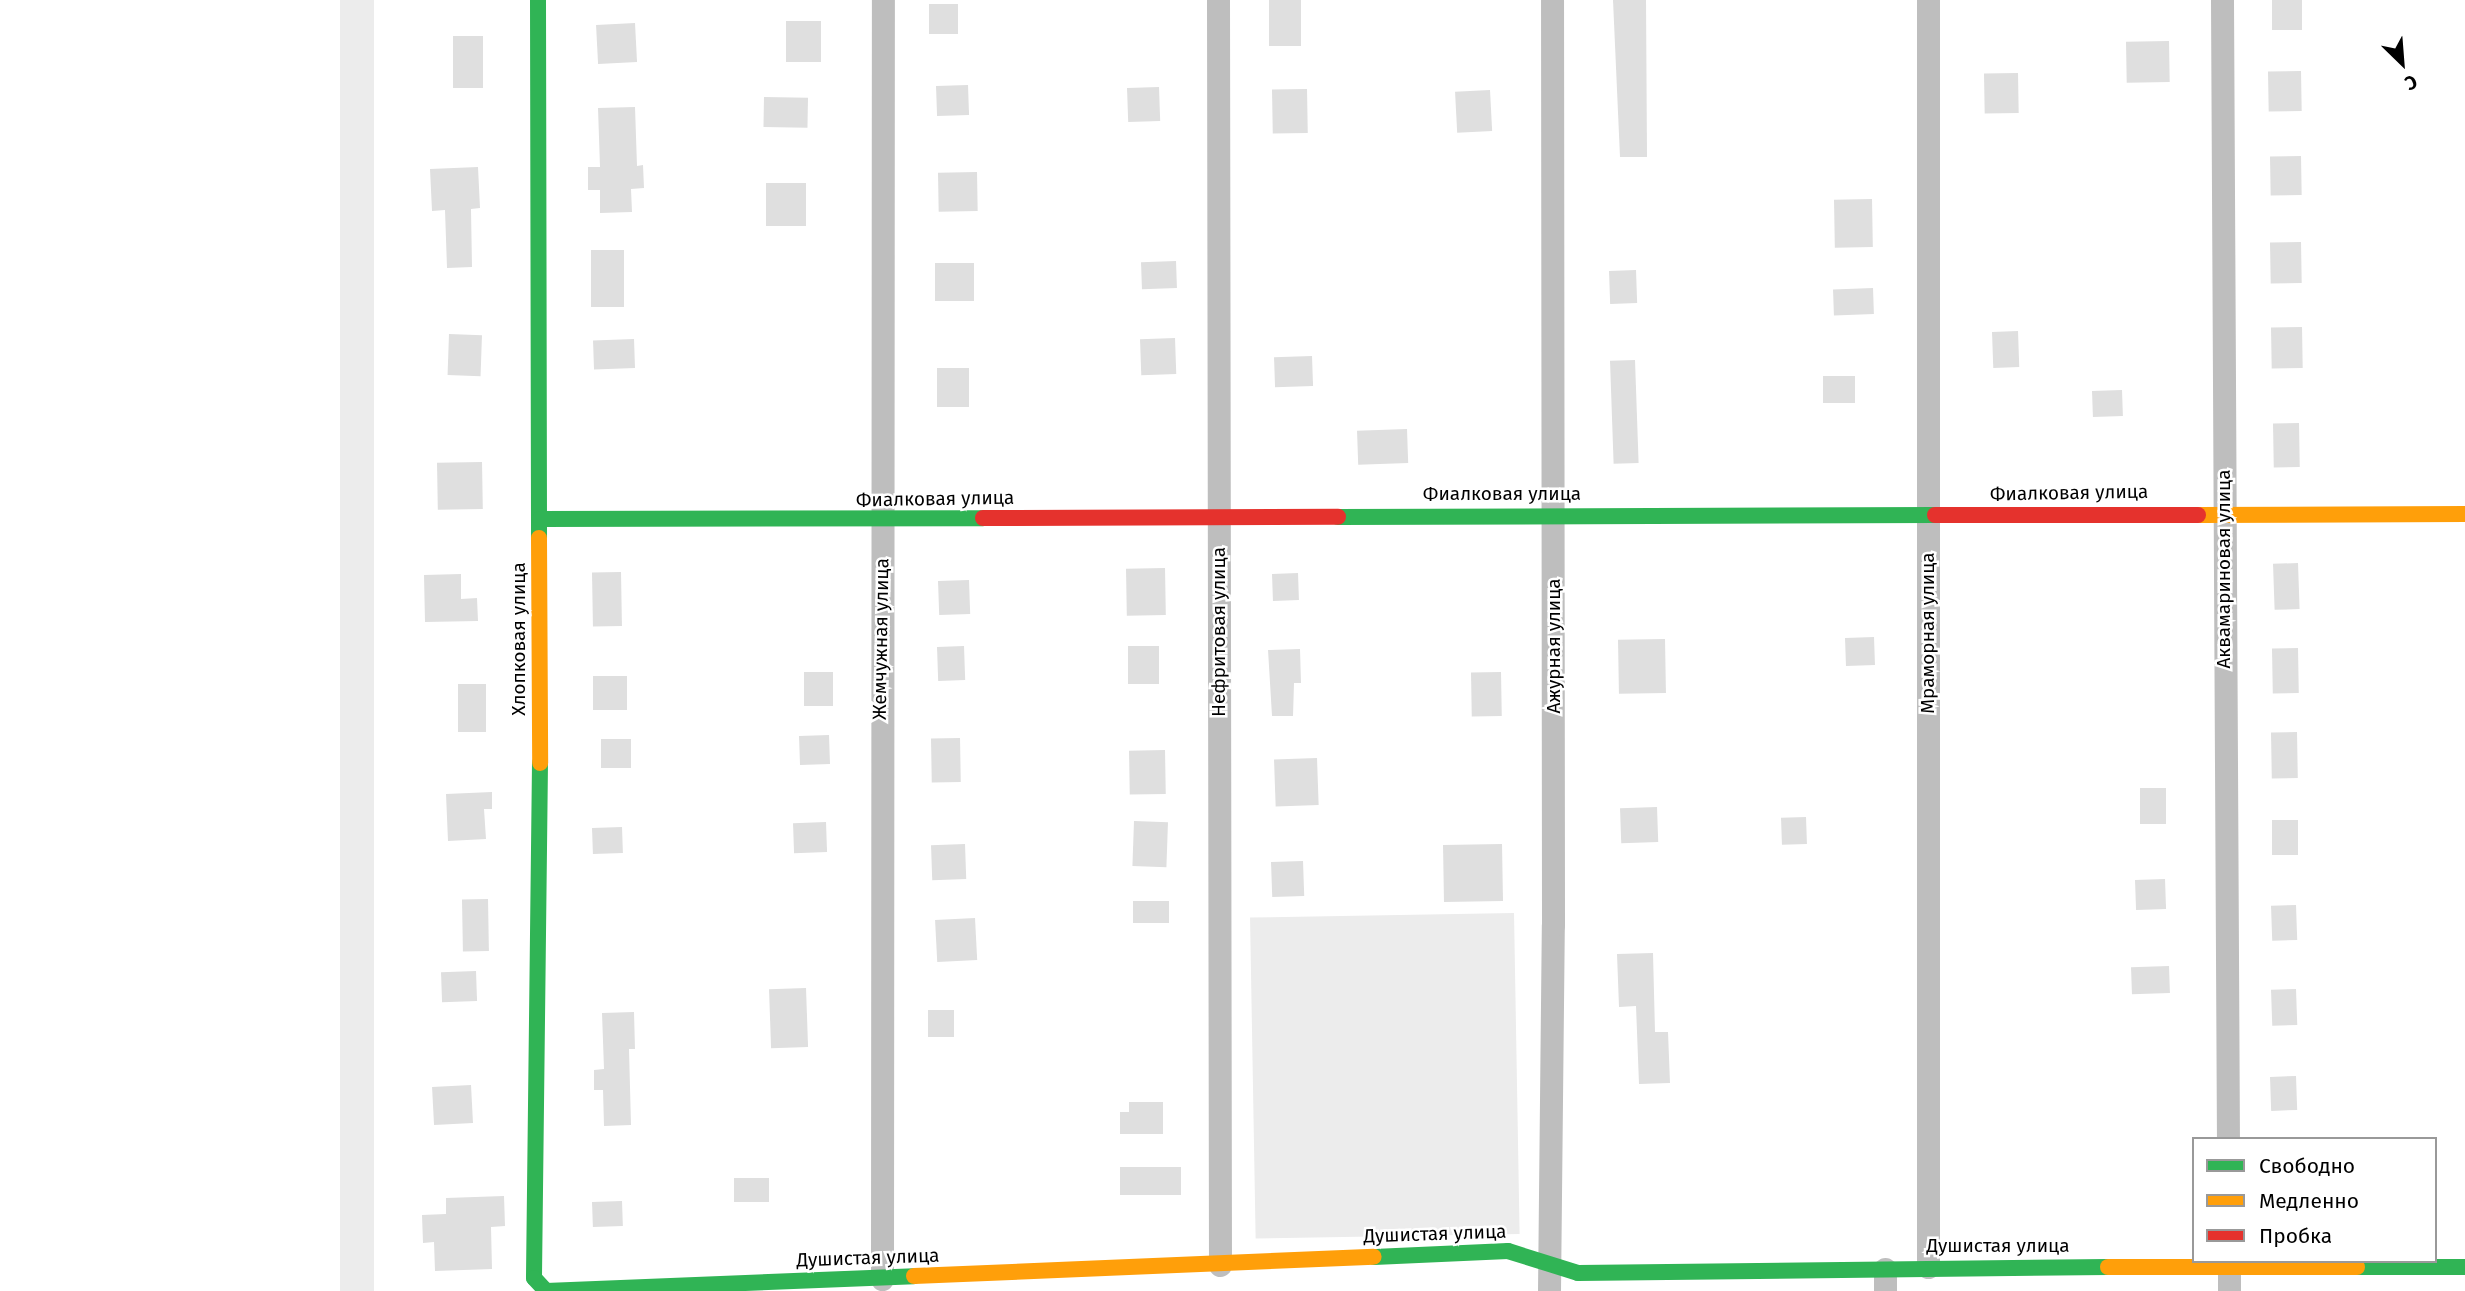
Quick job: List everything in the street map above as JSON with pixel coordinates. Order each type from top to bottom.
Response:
[{"type":"street","name":"Хлопковая улица","points":[[534,1278],[540,519],[538,0]]},
{"type":"street","name":"Жемчужная улица","points":[[882,1279],[879,610],[883,521],[883,0]]},
{"type":"street","name":"Нефритовая улица","points":[[1219,0],[1220,1265]]},
{"type":"street","name":"Ажурная улица","points":[[1549,1291],[1554,515],[1552,0]]},
{"type":"street","name":"Мраморная улица","points":[[1928,0],[1928,1267]]},
{"type":"street","name":"Аквамариновая улица","points":[[2222,0],[2228,1137]]},
{"type":"street","name":"Фиалковая улица","points":[[540,519],[883,521],[1220,515],[1927,515],[2224,512],[2465,514]]},
{"type":"street","name":"Душистая улица","points":[[534,1278],[546,1291],[1508,1251],[1549,1261],[1578,1273],[1885,1280],[1928,1267],[2229,1264],[2465,1267]]},
{"type":"street","points":[[2229,1264],[2229,1291]]},
{"type":"shaded area","points":[[340,0],[374,0],[374,1291],[340,1291]]},
{"type":"shaded area","points":[[1514,913],[1520,1234],[1256,1239],[1250,918]]},
{"type":"building","points":[[1269,0],[1301,0],[1301,46],[1269,46]]},
{"type":"building","points":[[1613,0],[1646,0],[1647,157],[1620,157]]},
{"type":"building","points":[[2272,0],[2302,0],[2302,30],[2272,30]]},
{"type":"building","points":[[929,4],[958,4],[958,34],[929,34]]},
{"type":"building","points":[[786,21],[821,21],[821,62],[786,62]]},
{"type":"building","points":[[635,23],[637,62],[598,64],[596,25]]},
{"type":"building","points":[[453,36],[483,36],[483,88],[453,88]]},
{"type":"building","points":[[2169,41],[2170,82],[2127,83],[2126,42]]},
{"type":"building","points":[[2301,71],[2302,111],[2269,112],[2268,72]]},
{"type":"building","points":[[2018,73],[2019,113],[1985,114],[1984,74]]},
{"type":"building","points":[[968,85],[969,115],[937,116],[936,86]]},
{"type":"building","points":[[1159,87],[1160,121],[1128,122],[1127,88]]},
{"type":"building","points":[[1307,89],[1308,133],[1273,134],[1272,90]]},
{"type":"building","points":[[1490,90],[1492,131],[1457,133],[1455,92]]},
{"type":"building","points":[[764,97],[808,98],[807,128],[763,127]]},
{"type":"building","points":[[635,107],[637,166],[643,165],[644,188],[631,189],[632,212],[600,213],[600,190],[588,190],[588,167],[600,167],[598,108]]},
{"type":"building","points":[[2301,156],[2302,195],[2271,196],[2270,157]]},
{"type":"building","points":[[478,167],[480,208],[471,209],[472,267],[447,268],[445,210],[432,211],[430,169]]},
{"type":"building","points":[[977,172],[978,211],[939,212],[938,173]]},
{"type":"building","points":[[766,183],[806,183],[806,226],[766,226]]},
{"type":"building","points":[[1872,199],[1873,247],[1835,248],[1834,200]]},
{"type":"building","points":[[2301,242],[2302,283],[2271,284],[2270,243]]},
{"type":"building","points":[[591,250],[624,250],[624,307],[591,307]]},
{"type":"building","points":[[1176,261],[1177,288],[1142,289],[1141,262]]},
{"type":"building","points":[[935,263],[974,263],[974,301],[935,301]]},
{"type":"building","points":[[1636,270],[1637,303],[1610,304],[1609,271]]},
{"type":"building","points":[[1873,288],[1874,314],[1834,315],[1833,289]]},
{"type":"building","points":[[2302,327],[2303,368],[2272,369],[2271,328]]},
{"type":"building","points":[[2018,331],[2019,367],[1993,368],[1992,332]]},
{"type":"building","points":[[449,334],[482,335],[481,376],[448,375]]},
{"type":"building","points":[[1175,338],[1176,374],[1141,375],[1140,339]]},
{"type":"building","points":[[634,339],[635,368],[594,369],[593,340]]},
{"type":"building","points":[[1312,356],[1313,386],[1275,387],[1274,357]]},
{"type":"building","points":[[1635,360],[1639,463],[1614,464],[1610,361]]},
{"type":"building","points":[[937,368],[969,368],[969,407],[937,407]]},
{"type":"building","points":[[1823,376],[1855,376],[1855,403],[1823,403]]},
{"type":"building","points":[[2122,390],[2123,416],[2093,417],[2092,391]]},
{"type":"building","points":[[2273,423],[2299,423],[2300,467],[2274,467]]},
{"type":"building","points":[[1407,429],[1408,463],[1358,465],[1357,431]]},
{"type":"building","points":[[482,462],[483,509],[438,510],[437,463]]},
{"type":"building","points":[[2298,563],[2300,609],[2275,610],[2273,564]]},
{"type":"building","points":[[1165,568],[1166,615],[1127,616],[1126,569]]},
{"type":"building","points":[[621,572],[622,626],[593,626],[592,573]]},
{"type":"building","points":[[1298,573],[1299,600],[1273,601],[1272,574]]},
{"type":"building","points":[[461,574],[461,599],[477,598],[478,621],[425,622],[424,575]]},
{"type":"building","points":[[969,580],[970,614],[939,615],[938,581]]},
{"type":"building","points":[[1874,637],[1875,665],[1846,666],[1845,638]]},
{"type":"building","points":[[1665,639],[1666,693],[1619,694],[1618,640]]},
{"type":"building","points":[[964,646],[965,680],[938,681],[937,647]]},
{"type":"building","points":[[1128,646],[1159,646],[1159,684],[1128,684]]},
{"type":"building","points":[[2272,648],[2298,648],[2299,693],[2273,693]]},
{"type":"building","points":[[1300,649],[1301,683],[1294,683],[1293,716],[1272,716],[1268,650]]},
{"type":"building","points":[[804,672],[833,672],[833,706],[804,706]]},
{"type":"building","points":[[1501,672],[1502,716],[1472,717],[1471,673]]},
{"type":"building","points":[[593,676],[627,676],[627,710],[593,710]]},
{"type":"building","points":[[458,684],[486,684],[486,732],[458,732]]},
{"type":"building","points":[[2271,732],[2297,732],[2298,778],[2272,778]]},
{"type":"building","points":[[829,735],[830,764],[800,765],[799,736]]},
{"type":"building","points":[[960,738],[961,782],[932,782],[931,739]]},
{"type":"building","points":[[601,739],[631,739],[631,768],[601,768]]},
{"type":"building","points":[[1165,750],[1166,794],[1130,795],[1129,751]]},
{"type":"building","points":[[1317,758],[1319,805],[1276,806],[1274,760]]},
{"type":"building","points":[[2140,788],[2166,788],[2166,824],[2140,824]]},
{"type":"building","points":[[492,792],[492,809],[484,809],[486,839],[448,841],[446,794]]},
{"type":"building","points":[[1657,807],[1658,842],[1621,843],[1620,808]]},
{"type":"building","points":[[1806,817],[1807,844],[1782,845],[1781,818]]},
{"type":"building","points":[[2272,820],[2298,820],[2298,855],[2272,855]]},
{"type":"building","points":[[1134,821],[1168,822],[1166,867],[1132,866]]},
{"type":"building","points":[[826,822],[827,852],[794,853],[793,823]]},
{"type":"building","points":[[622,827],[623,853],[593,854],[592,828]]},
{"type":"building","points":[[965,844],[966,879],[932,880],[931,845]]},
{"type":"building","points":[[1502,844],[1503,901],[1444,902],[1443,845]]},
{"type":"building","points":[[1303,861],[1304,896],[1272,897],[1271,862]]},
{"type":"building","points":[[2165,879],[2166,909],[2136,910],[2135,880]]},
{"type":"building","points":[[462,899],[488,899],[489,951],[463,951]]},
{"type":"building","points":[[1133,901],[1169,901],[1169,923],[1133,923]]},
{"type":"building","points":[[2296,905],[2297,940],[2272,941],[2271,906]]},
{"type":"building","points":[[975,918],[977,960],[937,962],[935,920]]},
{"type":"building","points":[[1653,953],[1655,1032],[1668,1032],[1670,1083],[1639,1084],[1636,1006],[1619,1007],[1617,954]]},
{"type":"building","points":[[2169,966],[2170,993],[2132,994],[2131,967]]},
{"type":"building","points":[[476,971],[477,1001],[442,1002],[441,972]]},
{"type":"building","points":[[806,988],[808,1047],[771,1048],[769,989]]},
{"type":"building","points":[[2296,989],[2297,1025],[2272,1026],[2271,990]]},
{"type":"building","points":[[928,1010],[954,1010],[954,1037],[928,1037]]},
{"type":"building","points":[[634,1012],[635,1049],[629,1049],[631,1125],[604,1126],[603,1090],[594,1090],[594,1070],[604,1069],[602,1013]]},
{"type":"building","points":[[2296,1076],[2297,1110],[2271,1111],[2270,1077]]},
{"type":"building","points":[[471,1085],[473,1123],[434,1125],[432,1087]]},
{"type":"building","points":[[1129,1102],[1163,1102],[1163,1134],[1120,1134],[1120,1112],[1129,1112]]},
{"type":"building","points":[[1120,1167],[1181,1167],[1181,1195],[1120,1195]]},
{"type":"building","points":[[734,1178],[769,1178],[769,1202],[734,1202]]},
{"type":"building","points":[[504,1196],[505,1226],[491,1227],[492,1269],[435,1271],[434,1242],[423,1243],[422,1215],[446,1214],[446,1198]]},
{"type":"building","points":[[622,1201],[623,1226],[593,1227],[592,1202]]},
{"type":"traffic: fast","points":[[538,0],[539,538]]},
{"type":"traffic: fast","points":[[1338,517],[1935,515]]},
{"type":"traffic: fast","points":[[540,519],[983,518]]},
{"type":"traffic: fast","points":[[540,763],[534,1278],[546,1291],[914,1276]]},
{"type":"traffic: fast","points":[[1374,1257],[1508,1251],[1578,1273],[2108,1267]]},
{"type":"traffic: fast","points":[[2357,1267],[2465,1267]]},
{"type":"traffic: slow","points":[[2198,515],[2465,514]]},
{"type":"traffic: slow","points":[[539,538],[540,763]]},
{"type":"traffic: slow","points":[[914,1276],[1374,1257]]},
{"type":"traffic: slow","points":[[2108,1267],[2357,1267]]},
{"type":"traffic: jam","points":[[1935,515],[2198,515]]},
{"type":"traffic: jam","points":[[983,518],[1338,517]]}]
